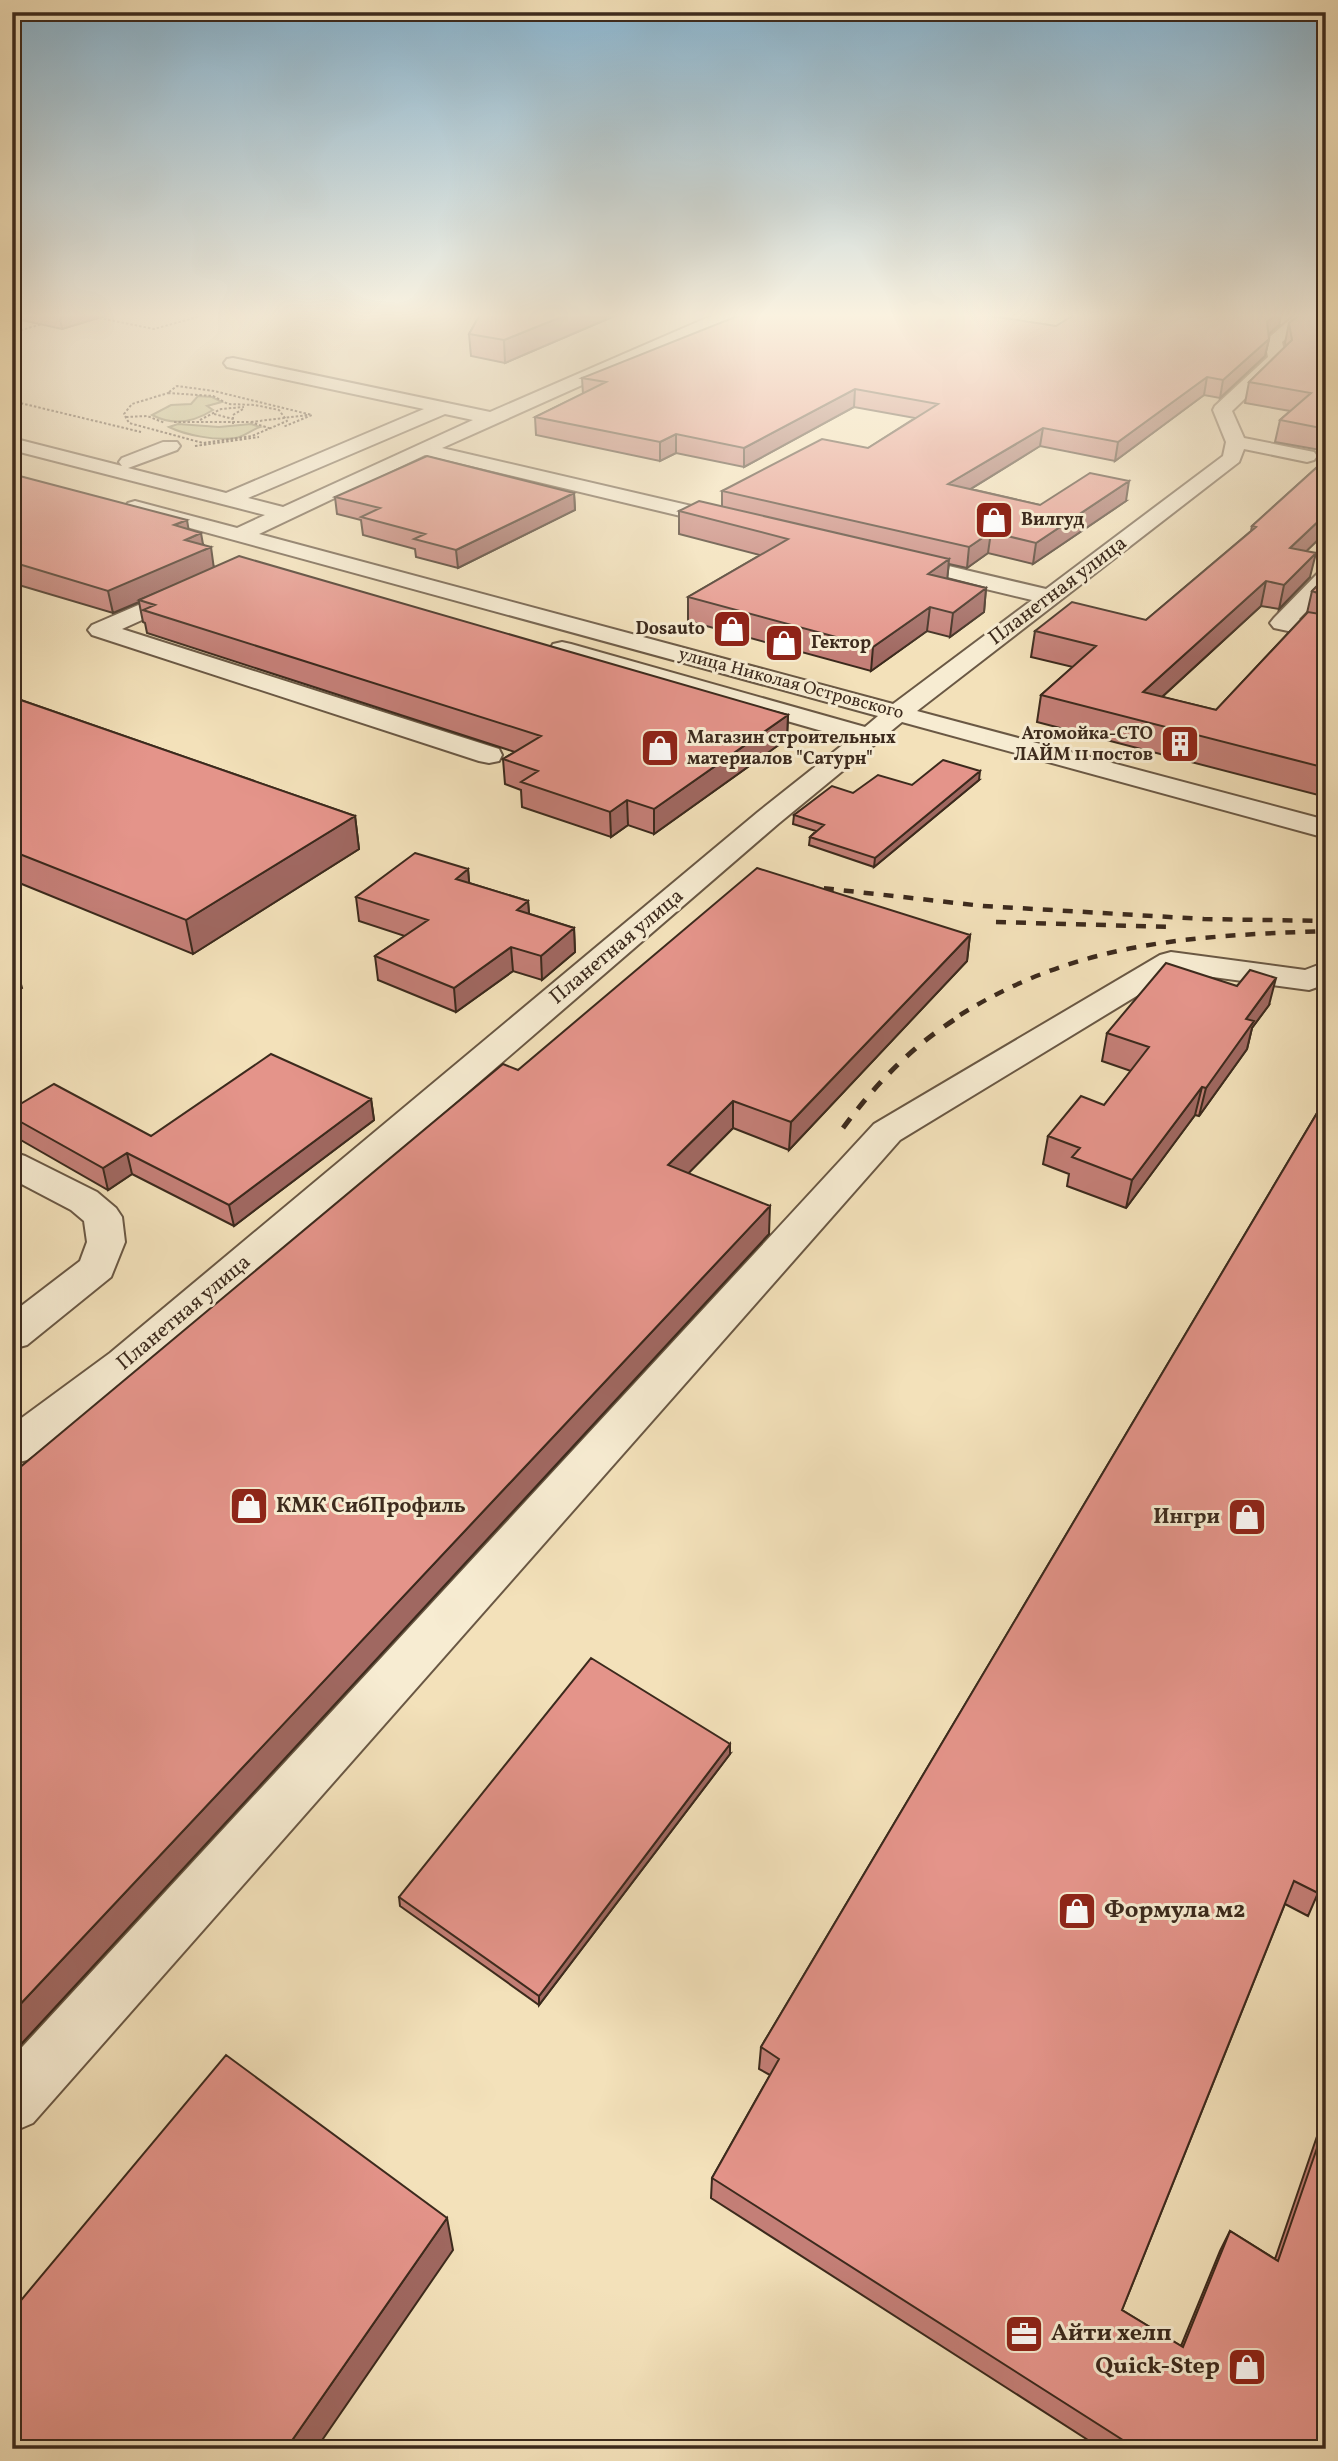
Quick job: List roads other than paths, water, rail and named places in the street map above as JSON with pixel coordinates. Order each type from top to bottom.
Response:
[{"type":"street","points":[[228,499],[395,428]]},
{"type":"street","points":[[240,535],[469,428]]},
{"type":"street","points":[[1227,428],[1234,450],[1317,458],[1326,440]]},
{"type":"street","points":[[129,461],[165,441]]},
{"type":"street","points":[[12,444],[285,514]]},
{"type":"street","points":[[423,449],[757,528]]},
{"type":"street","points":[[41,452],[79,450],[129,461],[144,478]]},
{"type":"street","name":"Планетная улица","points":[[12,1448],[125,1364],[768,818],[1234,450]]},
{"type":"street","name":"улица Николая Островского","points":[[106,499],[1326,829]]},
{"type":"street","points":[[877,556],[1050,597]]},
{"type":"street","points":[[253,562],[346,588]]},
{"type":"street","points":[[1326,578],[1282,623],[1326,632]]},
{"type":"street","points":[[214,579],[100,630],[489,755]]},
{"type":"street","points":[[533,641],[869,736]]},
{"type":"street","points":[[12,2102],[887,1132],[1171,962],[1309,980],[1326,972]]},
{"type":"street","points":[[12,1164],[84,1200],[103,1217],[106,1242],[97,1268],[12,1335]]},
{"type":"railway","points":[[804,886],[983,906],[1204,919],[1326,921]]},
{"type":"railway","points":[[996,922],[1172,927]]},
{"type":"railway","points":[[960,1015],[1004,990],[1048,971],[1093,957],[1182,940],[1326,931]]},
{"type":"railway","points":[[843,1128],[897,1065],[963,1014]]},
{"type":"place","name":"Вилгуд","points":[[994,520]]},
{"type":"place","name":"Dosauto","points":[[732,629]]},
{"type":"place","name":"Гектор","points":[[784,643]]},
{"type":"place","name":"Атомойка-СТО ЛАЙМ 11 постов","points":[[1180,744]]},
{"type":"place","name":"Магазин строительных материалов \"Сатурн\"","points":[[660,748]]},
{"type":"place","name":"КМК СибПрофиль","points":[[249,1506]]},
{"type":"place","name":"Ингри","points":[[1247,1517]]},
{"type":"place","name":"Формула м2","points":[[1077,1911]]},
{"type":"place","name":"Айти хелп","points":[[1024,2334]]},
{"type":"place","name":"Quick-Step","points":[[1247,2367]]}]
